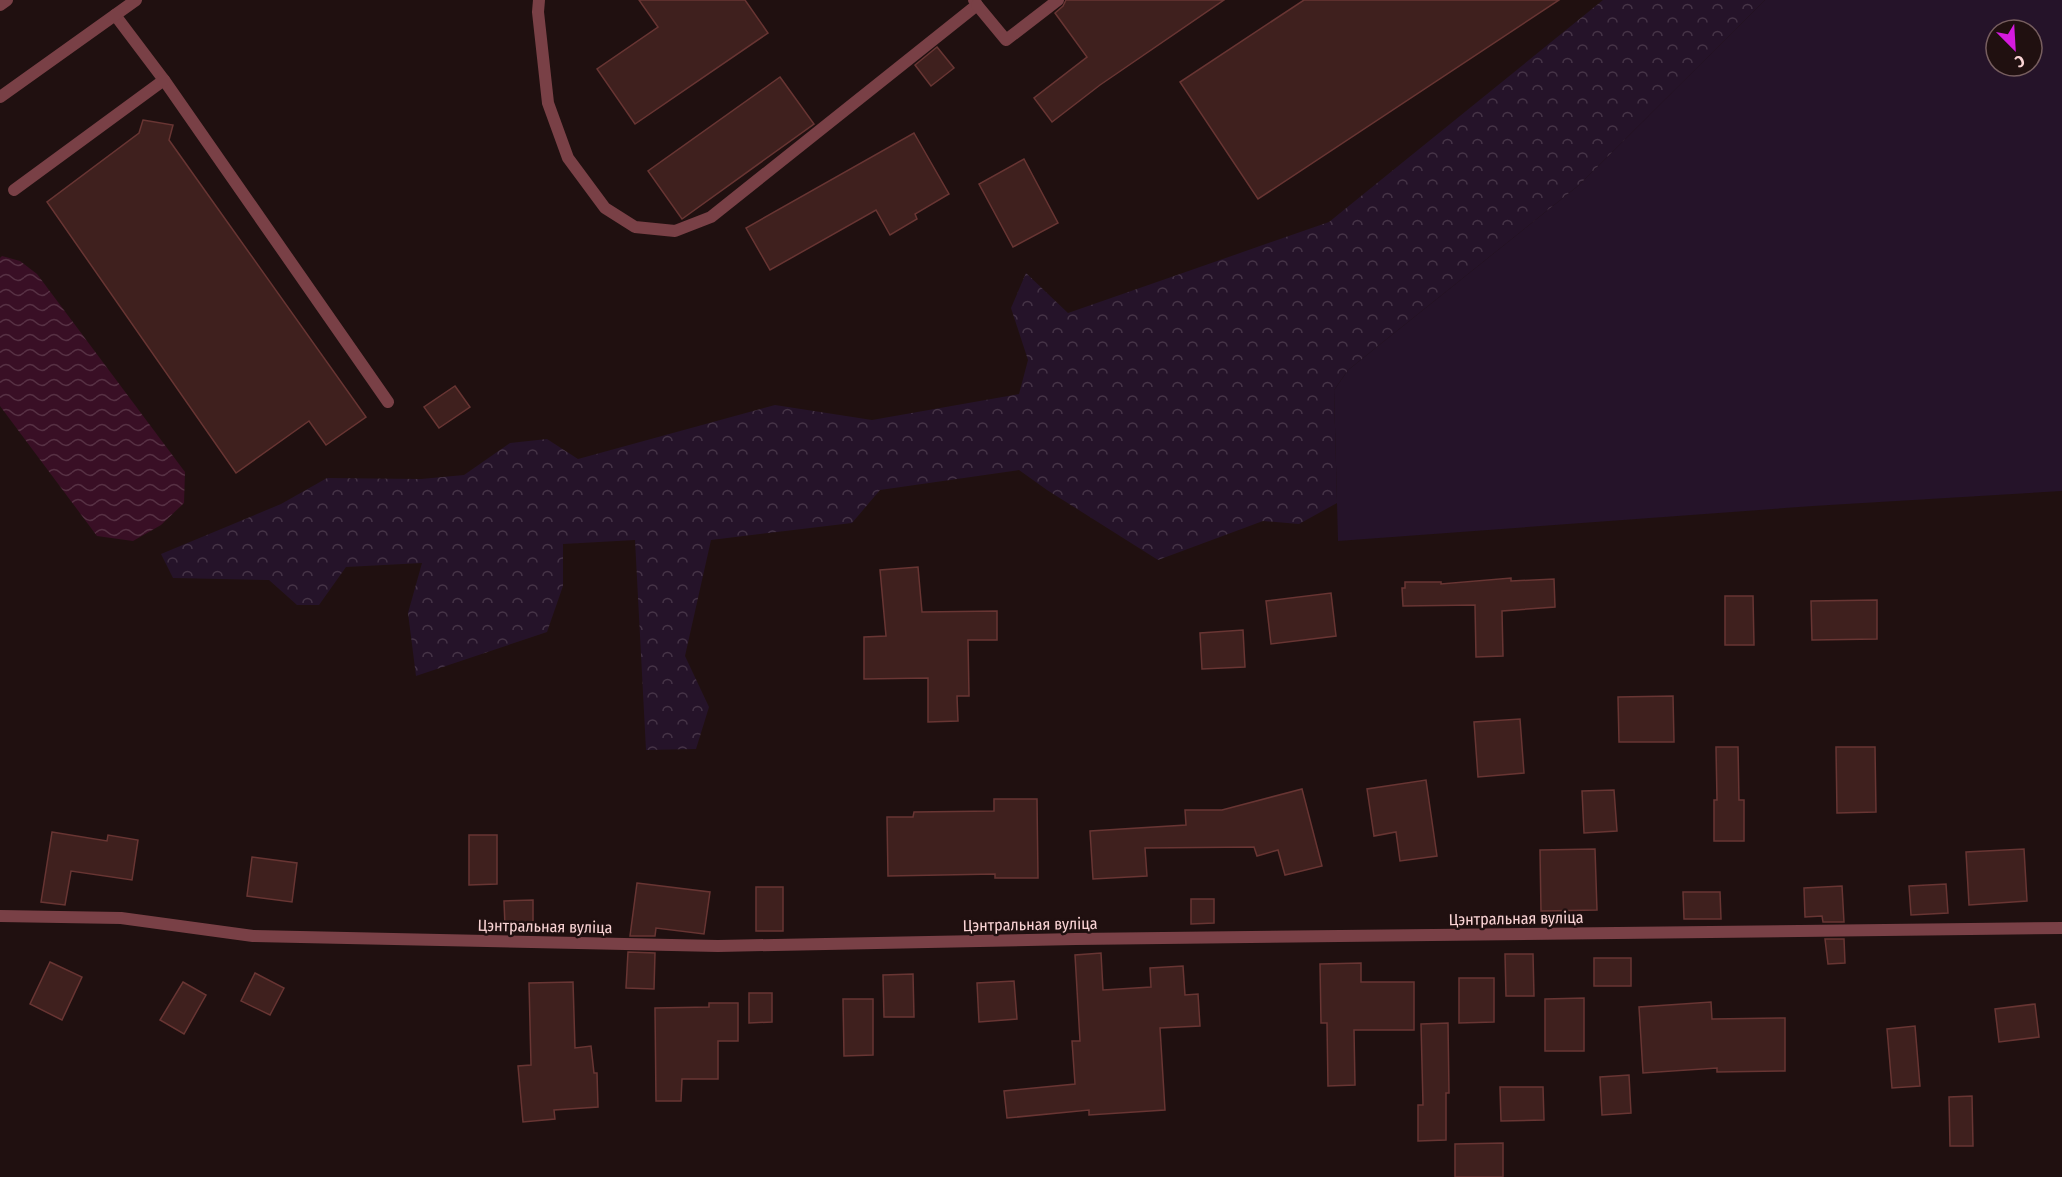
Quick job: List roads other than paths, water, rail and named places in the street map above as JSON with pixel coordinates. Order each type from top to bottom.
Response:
[{"type":"street","points":[[0,5],[7,0]]},
{"type":"street","points":[[0,98],[136,0]]},
{"type":"street","points":[[539,0],[538,12],[548,103],[568,158],[605,208],[635,226],[675,231],[711,217],[976,2],[1006,40],[1058,0]]},
{"type":"street","points":[[115,15],[164,80],[388,402]]},
{"type":"street","points":[[14,190],[164,80]]},
{"type":"street","name":"Цэнтральная вуліца","points":[[0,916],[121,918],[253,936],[718,946],[1064,939],[2062,928]]},
{"type":"water","points":[[2,256],[20,261],[37,274],[185,472],[184,503],[161,525],[133,541],[97,536],[0,406],[0,258]]}]
